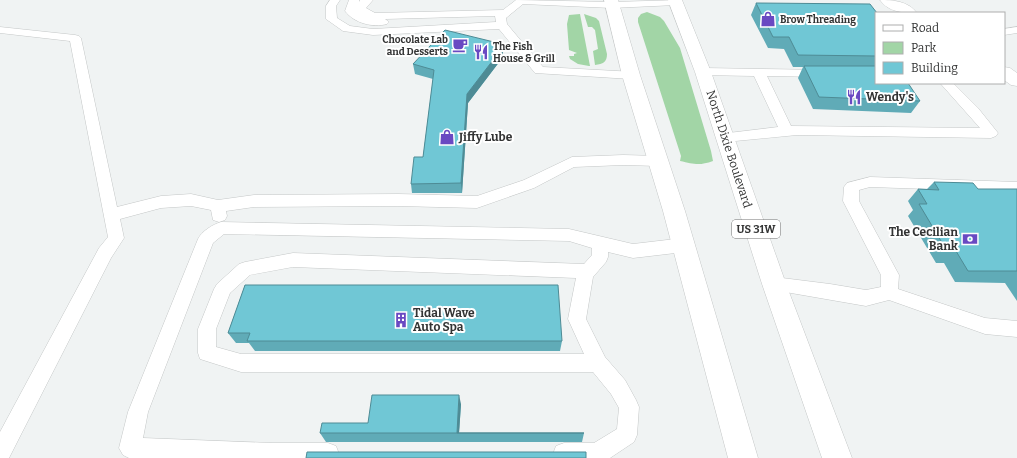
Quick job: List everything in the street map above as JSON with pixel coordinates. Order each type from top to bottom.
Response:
[{"type":"main road","points":[[888,0],[907,12]]},
{"type":"main road","name":"North Dixie Boulevard","points":[[676,1],[704,72],[774,284],[836,458]]},
{"type":"main road","points":[[611,2],[631,75],[684,245],[743,458]]},
{"type":"lane","points":[[335,0],[331,6],[332,19],[347,29],[373,32],[502,19],[521,0],[611,2],[676,1]]},
{"type":"lane","points":[[354,0],[350,11],[356,17],[367,22],[502,19]]},
{"type":"lane","points":[[368,0],[364,2],[360,8],[365,13],[374,16],[502,19]]},
{"type":"lane","points":[[502,19],[539,70],[631,75]]},
{"type":"lane","points":[[0,30],[75,38],[116,238],[105,254],[0,454]]},
{"type":"lane","points":[[704,72],[837,73]]},
{"type":"lane","points":[[759,73],[786,131]]},
{"type":"lane","points":[[725,137],[786,131],[991,133],[956,92],[947,84]]},
{"type":"lane","points":[[111,215],[161,202],[191,200],[218,206],[254,201],[398,200],[477,202],[529,184],[572,162],[623,160],[659,161]]},
{"type":"lane","points":[[889,293],[890,275],[851,201],[852,187],[870,182],[1017,187]]},
{"type":"lane","points":[[218,206],[220,228]]},
{"type":"lane","points":[[343,454],[272,454],[130,448],[138,412],[206,239],[220,228],[569,235],[600,244],[633,251],[684,245]]},
{"type":"lane","points":[[542,454],[597,454],[627,435],[629,407],[618,387],[598,363],[577,319],[586,275],[600,257],[600,244]]},
{"type":"lane","points":[[588,271],[293,260],[245,269],[223,289],[207,329],[207,352],[241,363],[598,363]]},
{"type":"lane","points":[[774,284],[866,298],[889,293],[985,326],[1017,329]]},
{"type":"green space","points":[[647,12],[660,17],[664,21],[680,48],[713,161],[704,164],[696,164],[680,161],[681,156],[638,22],[638,18],[641,14]]},
{"type":"green space","points":[[580,14],[590,66],[578,64],[570,59],[569,56],[574,56],[574,54],[577,53],[569,50],[567,24],[569,15]]},
{"type":"green space","points":[[584,14],[596,18],[599,21],[607,54],[605,61],[600,64],[595,65],[593,51],[598,49],[595,30],[592,27],[588,27]]},
{"type":"building","points":[[756,3],[870,4],[876,12],[875,12],[875,56],[798,55],[789,37],[773,37]]},
{"type":"building","points":[[445,30],[498,43],[496,45],[503,47],[467,94],[461,183],[411,184],[414,157],[423,157],[434,70],[413,64]]},
{"type":"building","points":[[804,66],[875,66],[875,84],[909,84],[920,101],[819,97]]},
{"type":"building","name":"The Cecilian Bank","points":[[934,182],[973,183],[978,189],[1017,189],[1017,271],[968,271],[956,251],[947,251],[919,204],[927,204],[918,189],[939,190]]},
{"type":"building","name":"Tidal Wave Auto Spa","points":[[245,285],[558,285],[562,341],[247,341],[250,333],[228,333]]},
{"type":"building","points":[[372,395],[459,395],[457,433],[320,433],[322,423],[368,423]]},
{"type":"building","points":[[307,452],[586,452],[586,458],[306,458]]},
{"type":"place","name":"Brow Threading","points":[[768,19]]},
{"type":"place","name":"Chocolate Lab and Desserts","points":[[460,45]]},
{"type":"place","name":"The Fish House & Grill","points":[[481,52]]},
{"type":"place","name":"Wendy's","points":[[854,97]]},
{"type":"place","name":"Jiffy Lube","points":[[447,137]]},
{"type":"place","name":"The Cecilian Bank","points":[[970,239]]},
{"type":"place","name":"Tidal Wave Auto Spa","points":[[401,320]]}]
